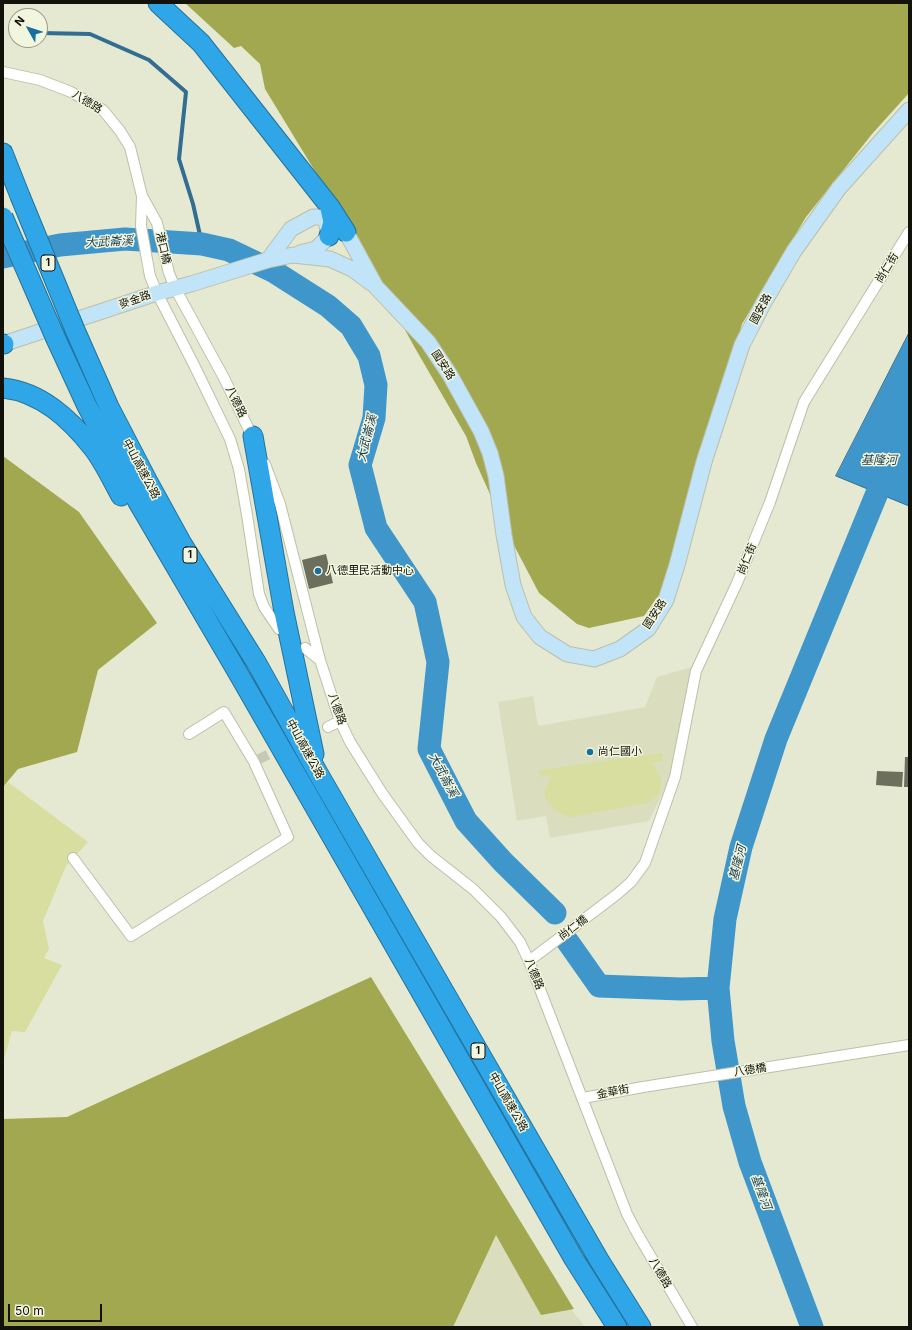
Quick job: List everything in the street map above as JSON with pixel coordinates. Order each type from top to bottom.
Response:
[{"type":"highway","points":[[158,3],[201,43],[331,223]]},
{"type":"highway","name":"中山高速公路","points":[[3,153],[75,330],[109,407],[147,480],[181,542],[256,662],[318,773],[595,1253],[641,1327]]},
{"type":"highway","name":"中山高速公路","points":[[3,217],[51,340],[139,504],[238,673],[574,1259],[617,1327]]},
{"type":"highway","points":[[3,248],[51,340]]},
{"type":"highway","points":[[3,388],[33,396],[63,415],[93,449],[180,597],[214,644],[238,673]]},
{"type":"highway","points":[[253,436],[284,612],[318,773]]},
{"type":"street","name":"八德路","points":[[3,72],[40,80],[71,92],[103,110],[120,131],[130,147],[142,196]]},
{"type":"street","name":"國安路","points":[[331,223],[376,287],[428,342],[450,375],[481,431],[490,453],[496,476],[513,585],[524,617],[540,637],[567,654],[594,659],[620,649],[648,629],[666,600],[677,565],[704,462],[742,345],[763,304],[799,245],[839,188],[909,110]]},
{"type":"street","name":"港口橋","points":[[142,196],[157,223],[169,273],[175,288]]},
{"type":"street","name":"港口橋","points":[[142,196],[141,226],[150,276],[157,293]]},
{"type":"street","points":[[268,260],[291,229],[313,218],[331,223],[316,249],[293,256]]},
{"type":"street","name":"尚仁街","points":[[616,895],[631,882],[645,863],[675,777],[696,671],[743,568],[770,502],[804,402],[909,232]]},
{"type":"street","name":"麥金路","points":[[3,344],[157,293],[192,284],[268,260],[293,256],[330,259],[352,269],[376,287]]},
{"type":"street","name":"八德路","points":[[175,288],[224,378],[253,436],[280,504],[320,660],[340,721],[350,742],[406,829],[431,856],[473,889],[501,917],[520,942],[529,961],[583,1098],[627,1214],[692,1327]]},
{"type":"street","name":"八德路","points":[[157,293],[230,439],[239,469],[259,594],[264,607],[279,629]]},
{"type":"street","points":[[305,648],[320,660]]},
{"type":"street","points":[[73,858],[131,936],[288,837],[256,760],[224,712],[189,734]]},
{"type":"street","points":[[328,728],[340,721]]},
{"type":"street","name":"尚仁橋","points":[[529,961],[616,895]]},
{"type":"street","name":"八德橋","points":[[643,1087],[909,1045]]},
{"type":"street","name":"金華街","points":[[583,1098],[643,1087]]},
{"type":"shaded area","name":"尚仁國小","points":[[692,667],[670,778],[649,821],[550,838],[546,816],[517,821],[498,702],[533,696],[538,726],[645,707],[657,677]]},
{"type":"shaded area","points":[[485,1201],[583,1324],[585,1327],[392,1327]]},
{"type":"green space","points":[[185,3],[909,3],[909,93],[872,134],[806,217],[742,324],[673,575],[644,616],[589,628],[577,624],[539,593],[507,532],[476,463],[466,436],[415,348],[338,209],[265,89],[260,64],[241,46],[234,48]]},
{"type":"green space","points":[[3,456],[79,512],[157,623],[98,670],[77,752],[18,769],[3,787]]},
{"type":"green space","points":[[662,753],[663,761],[652,763],[661,780],[660,790],[658,795],[647,803],[571,817],[562,814],[553,808],[546,800],[546,787],[552,776],[540,777],[539,770]]},
{"type":"green space","points":[[8,782],[88,842],[66,866],[43,921],[49,949],[44,958],[62,965],[25,1032],[12,1031],[3,1063],[3,787]]},
{"type":"green space","points":[[371,977],[574,1309],[541,1315],[496,1235],[453,1327],[3,1327],[3,1119],[67,1117]]},
{"type":"water","name":"基隆河","points":[[909,333],[909,506],[836,476]]},
{"type":"building","name":"八德里民活動中心","points":[[326,554],[333,583],[309,589],[302,560]]},
{"type":"building","points":[[905,757],[909,757],[909,787],[904,787]]},
{"type":"building","points":[[877,771],[903,772],[902,787],[876,785]]},
{"type":"waterway","points":[[48,33],[90,34],[149,60],[186,92],[179,159],[193,204],[202,244]]},
{"type":"waterway","name":"大武崙溪","points":[[3,257],[60,245],[125,239],[202,244],[229,250],[273,271],[328,306],[351,326],[369,356],[376,385],[374,418],[360,465],[376,528],[425,602],[438,662],[429,749],[466,821],[503,862],[555,913]]},
{"type":"waterway","name":"基隆河","points":[[812,1327],[750,1162],[734,1106],[723,1041],[718,988],[725,919],[741,847],[776,739],[909,415]]},
{"type":"waterway","name":"大武崙溪","points":[[568,942],[599,986],[681,989],[718,988]]},
{"type":"tunnel","points":[[259,759],[284,747]]},
{"type":"place","name":"八德里民活動中心","points":[[318,571]]},
{"type":"place","name":"尚仁國小","points":[[590,752]]}]
